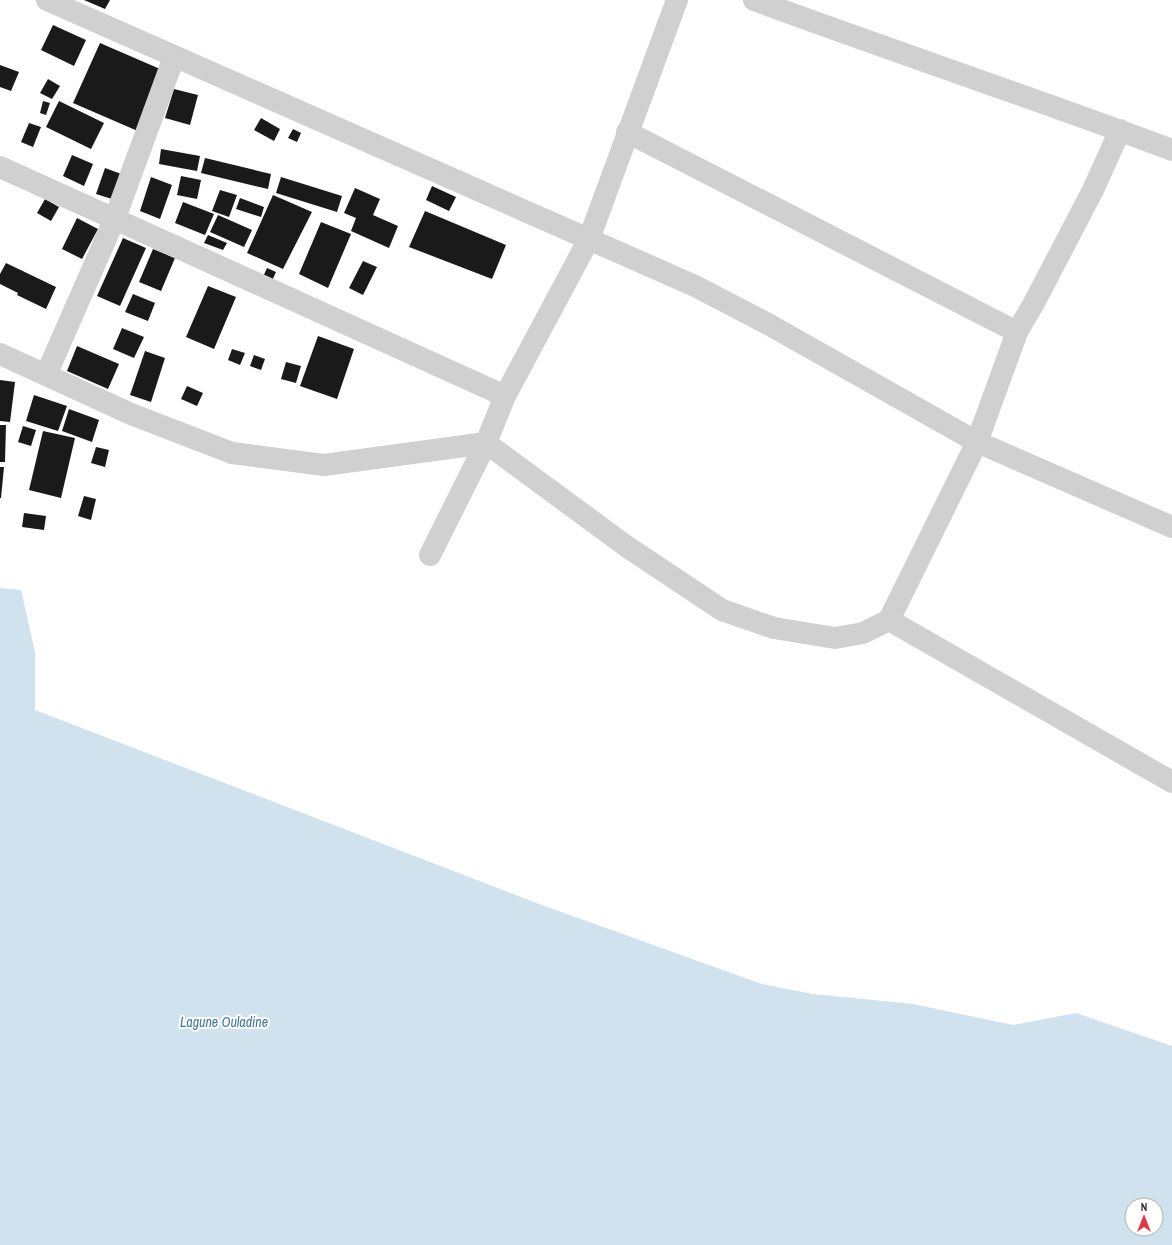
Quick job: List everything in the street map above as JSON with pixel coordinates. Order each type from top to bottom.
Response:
[{"type":"street","points":[[47,0],[708,293],[977,442],[1169,519]]},
{"type":"street","points":[[430,555],[486,443],[504,396],[589,239],[627,132],[677,0]]},
{"type":"street","points":[[754,0],[1120,130],[1172,150]]},
{"type":"street","points":[[46,375],[116,218],[174,57]]},
{"type":"street","points":[[0,354],[131,414],[232,453],[324,465],[486,443],[626,546],[722,610],[774,628],[835,638],[863,633],[889,620],[977,442],[1017,332],[1034,303],[1089,197],[1120,130]]},
{"type":"street","points":[[627,132],[1017,332]]},
{"type":"street","points":[[0,167],[116,218],[504,396]]},
{"type":"street","points":[[889,620],[1172,782]]},
{"type":"water","name":"Lagune Ouladine","points":[[0,588],[21,590],[35,652],[35,710],[539,904],[762,984],[813,994],[913,1004],[1013,1025],[1076,1013],[1172,1046],[1172,1245],[0,1245]]},
{"type":"building","points":[[84,0],[110,0],[105,9]]},
{"type":"building","points":[[53,25],[86,40],[74,66],[41,50]]},
{"type":"building","points":[[100,43],[167,72],[140,132],[73,103]]},
{"type":"building","points":[[0,65],[19,72],[11,91],[0,87]]},
{"type":"building","points":[[48,79],[60,86],[52,99],[40,93]]},
{"type":"building","points":[[174,89],[198,95],[190,125],[165,118]]},
{"type":"building","points":[[43,101],[50,103],[46,115],[40,113]]},
{"type":"building","points":[[59,101],[104,123],[91,149],[46,127]]},
{"type":"building","points":[[261,118],[280,129],[274,141],[254,130]]},
{"type":"building","points":[[29,123],[41,127],[33,147],[21,142]]},
{"type":"building","points":[[293,129],[301,133],[297,142],[288,138]]},
{"type":"building","points":[[161,149],[200,156],[197,171],[159,164]]},
{"type":"building","points":[[72,155],[93,164],[84,186],[63,176]]},
{"type":"building","points":[[205,158],[271,174],[268,189],[201,173]]},
{"type":"building","points":[[105,168],[124,175],[115,200],[96,194]]},
{"type":"building","points":[[181,176],[201,180],[197,199],[177,195]]},
{"type":"building","points":[[151,177],[172,185],[160,219],[140,211]]},
{"type":"building","points":[[281,177],[342,196],[337,212],[276,193]]},
{"type":"building","points":[[432,186],[456,197],[449,211],[426,200]]},
{"type":"building","points":[[355,188],[380,199],[373,215],[398,226],[389,248],[351,231],[356,218],[344,213]]},
{"type":"building","points":[[220,190],[237,195],[229,217],[212,211]]},
{"type":"building","points":[[273,195],[312,212],[283,269],[247,253]]},
{"type":"building","points":[[240,198],[264,207],[261,217],[236,209]]},
{"type":"building","points":[[45,199],[59,207],[51,221],[37,213]]},
{"type":"building","points":[[183,202],[214,214],[205,235],[175,223]]},
{"type":"building","points":[[425,211],[506,245],[492,279],[409,247]]},
{"type":"building","points":[[218,215],[252,230],[244,247],[210,232]]},
{"type":"building","points":[[77,218],[98,229],[82,259],[62,249]]},
{"type":"building","points":[[321,222],[351,234],[328,288],[299,274]]},
{"type":"building","points":[[208,235],[227,243],[223,250],[204,243]]},
{"type":"building","points":[[123,238],[146,248],[120,306],[97,296]]},
{"type":"building","points":[[153,249],[175,258],[161,291],[139,282]]},
{"type":"building","points":[[363,261],[377,267],[363,295],[349,288]]},
{"type":"building","points":[[6,263],[56,287],[46,309],[17,295],[18,293],[0,284],[0,274]]},
{"type":"building","points":[[267,268],[276,272],[271,283],[262,279]]},
{"type":"building","points":[[208,286],[236,297],[214,349],[186,337]]},
{"type":"building","points":[[133,294],[155,303],[148,321],[125,312]]},
{"type":"building","points":[[122,328],[144,337],[134,358],[113,349]]},
{"type":"building","points":[[318,336],[354,349],[337,399],[300,386]]},
{"type":"building","points":[[77,346],[119,364],[108,389],[67,371]]},
{"type":"building","points":[[232,349],[245,353],[240,365],[228,360]]},
{"type":"building","points":[[145,351],[165,358],[151,402],[130,395]]},
{"type":"building","points":[[254,355],[265,359],[261,370],[250,366]]},
{"type":"building","points":[[286,362],[301,366],[296,383],[281,379]]},
{"type":"building","points":[[0,380],[15,382],[10,422],[0,421]]},
{"type":"building","points":[[187,386],[203,393],[197,406],[181,399]]},
{"type":"building","points":[[34,395],[67,406],[58,431],[26,421]]},
{"type":"building","points":[[69,409],[99,420],[92,442],[62,431]]},
{"type":"building","points":[[0,425],[6,425],[5,462],[0,462]]},
{"type":"building","points":[[23,426],[36,430],[31,446],[18,442]]},
{"type":"building","points":[[43,431],[75,438],[61,498],[29,490]]},
{"type":"building","points":[[96,447],[109,450],[105,467],[91,463]]},
{"type":"building","points":[[0,467],[4,467],[1,498],[0,498]]},
{"type":"building","points":[[84,496],[96,499],[91,520],[78,516]]},
{"type":"building","points":[[24,513],[46,516],[44,530],[22,527]]}]
